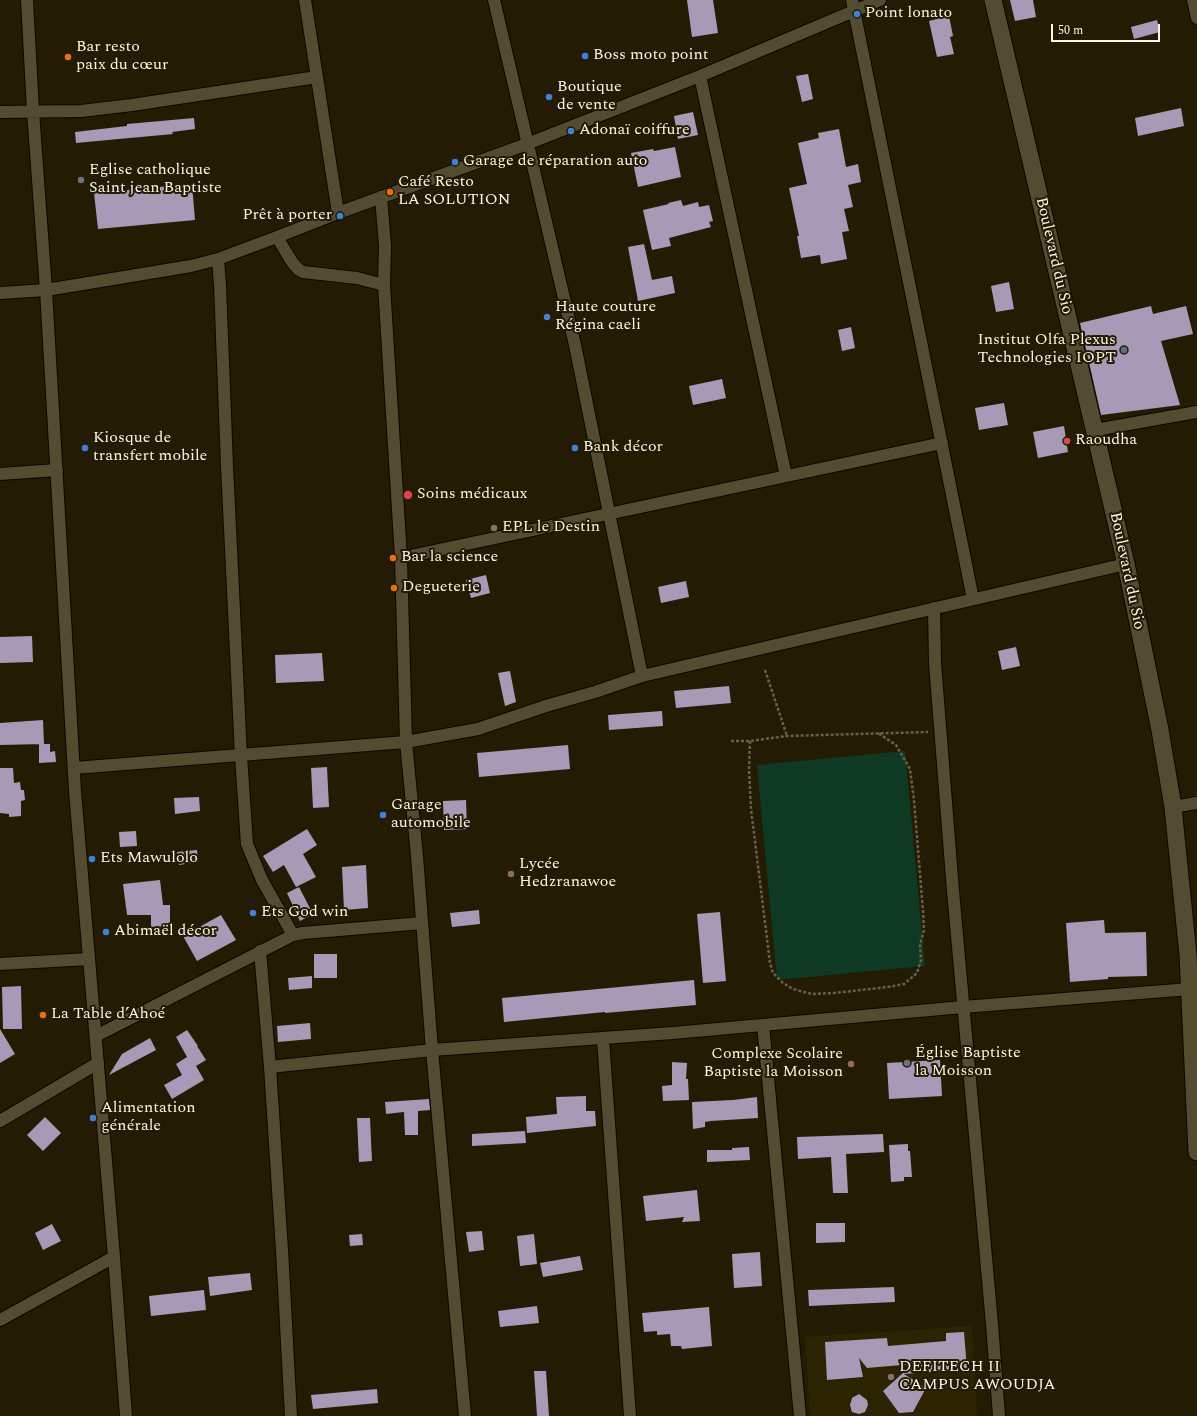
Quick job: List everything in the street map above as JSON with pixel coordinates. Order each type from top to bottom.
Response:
[{"type":"street","points":[[27,0],[33,111],[46,290],[74,768],[126,1416]]},
{"type":"street","points":[[305,0],[338,212]]},
{"type":"street","points":[[494,0],[575,345],[642,676]]},
{"type":"street","points":[[0,293],[46,290],[191,266],[218,259],[338,212],[527,144],[700,76],[853,5],[880,0]]},
{"type":"street","name":"Boulevard du Sio","points":[[993,0],[1126,564],[1160,730],[1173,807],[1192,954],[1190,989],[1197,1152]]},
{"type":"street","points":[[1193,0],[1197,18]]},
{"type":"street","points":[[853,5],[973,599]]},
{"type":"street","points":[[700,76],[786,476]]},
{"type":"street","points":[[0,112],[81,111],[125,106],[317,77]]},
{"type":"street","points":[[382,197],[385,246],[384,284],[401,558],[406,742],[465,1416]]},
{"type":"street","points":[[277,237],[292,262],[303,272],[357,278],[384,284]]},
{"type":"street","points":[[218,259],[226,454],[241,756],[247,844],[262,880],[293,935]]},
{"type":"street","points":[[1095,430],[1197,412]]},
{"type":"street","points":[[401,558],[942,443]]},
{"type":"street","points":[[0,474],[57,470]]},
{"type":"street","points":[[74,768],[406,742],[478,729],[642,676],[1126,564]]},
{"type":"street","points":[[934,608],[935,663],[942,734],[963,1007],[999,1416]]},
{"type":"street","points":[[1173,807],[1197,804]]},
{"type":"street","points":[[96,1036],[293,935],[422,923]]},
{"type":"street","points":[[260,951],[270,1067],[282,1250],[290,1416]]},
{"type":"street","points":[[0,964],[89,959]]},
{"type":"street","points":[[270,1067],[432,1050],[603,1039],[963,1007],[1190,989]]},
{"type":"street","points":[[763,1025],[800,1416]]},
{"type":"street","points":[[603,1039],[630,1416]]},
{"type":"street","points":[[0,1121],[98,1063]]},
{"type":"street","points":[[0,1320],[114,1257]]},
{"type":"path","points":[[765,670],[787,736]]},
{"type":"path","points":[[731,741],[750,741],[787,736],[926,732],[942,734]]},
{"type":"path","points":[[750,741],[752,809],[770,963],[773,973],[783,983],[793,989],[812,994],[834,993],[904,984],[917,974],[921,960],[920,946],[924,930],[916,824],[910,769],[896,745],[878,733]]},
{"type":"shaded area","name":"DEFITECH II CAMPUS AWOUDJA","points":[[972,1326],[977,1416],[810,1416],[805,1337]]},
{"type":"green space","points":[[905,751],[925,966],[777,980],[757,765]]},
{"type":"building","points":[[687,0],[713,0],[718,33],[692,37]]},
{"type":"building","points":[[1010,0],[1033,0],[1036,17],[1015,21]]},
{"type":"building","points":[[949,16],[953,36],[950,37],[954,54],[937,57],[929,21]]},
{"type":"building","points":[[1157,20],[1160,32],[1134,39],[1131,27]]},
{"type":"building","points":[[808,74],[813,99],[802,102],[796,76]]},
{"type":"building","points":[[1181,108],[1184,126],[1138,136],[1135,118]]},
{"type":"building","points":[[693,112],[698,135],[678,139],[674,116]]},
{"type":"building","points":[[194,118],[195,129],[172,132],[173,134],[76,143],[75,132],[127,126],[127,124]]},
{"type":"building","points":[[839,129],[846,167],[858,164],[861,182],[848,185],[853,207],[844,209],[849,231],[842,232],[847,259],[821,264],[820,255],[801,258],[797,236],[799,236],[789,188],[807,184],[798,143],[819,138],[818,133]]},
{"type":"building","points":[[675,147],[681,177],[638,187],[631,153]]},
{"type":"building","points":[[192,184],[195,220],[98,229],[94,193]]},
{"type":"building","points":[[681,200],[683,206],[698,202],[699,207],[709,205],[713,221],[709,222],[711,227],[669,238],[671,246],[652,250],[643,210]]},
{"type":"building","points":[[644,244],[652,280],[672,276],[675,293],[638,301],[628,247]]},
{"type":"building","points":[[1009,282],[1014,309],[996,312],[991,286]]},
{"type":"building","name":"Institut Olfa Plexus Technologies IOPT","points":[[1151,306],[1153,314],[1186,306],[1193,334],[1161,341],[1180,405],[1101,415],[1080,323]]},
{"type":"building","points":[[851,327],[855,348],[842,351],[838,330]]},
{"type":"building","points":[[722,379],[726,398],[693,405],[689,386]]},
{"type":"building","points":[[1004,403],[1008,425],[979,430],[975,408]]},
{"type":"building","points":[[1064,426],[1068,452],[1038,458],[1033,432]]},
{"type":"building","points":[[486,575],[490,593],[471,598],[466,580]]},
{"type":"building","points":[[686,581],[689,597],[661,603],[658,587]]},
{"type":"building","points":[[32,636],[33,662],[0,663],[0,637]]},
{"type":"building","points":[[1016,647],[1020,666],[1002,670],[998,651]]},
{"type":"building","points":[[322,653],[324,681],[276,683],[275,655]]},
{"type":"building","points":[[510,671],[516,702],[505,706],[498,673]]},
{"type":"building","points":[[729,686],[731,703],[676,708],[674,691]]},
{"type":"building","points":[[662,711],[663,726],[609,730],[608,715]]},
{"type":"building","points":[[43,720],[44,744],[0,745],[0,723]]},
{"type":"building","points":[[39,744],[50,744],[50,752],[55,751],[56,762],[39,763]]},
{"type":"building","points":[[568,745],[570,769],[479,777],[477,753]]},
{"type":"building","points":[[327,767],[329,807],[313,808],[311,768]]},
{"type":"building","points":[[0,768],[13,768],[14,783],[20,782],[21,790],[24,790],[25,800],[21,801],[21,816],[9,817],[9,814],[0,813]]},
{"type":"building","points":[[199,797],[200,811],[175,814],[174,798]]},
{"type":"building","points":[[466,800],[467,829],[444,830],[443,801]]},
{"type":"building","points":[[307,829],[317,845],[303,854],[316,877],[296,887],[284,865],[273,872],[263,856]]},
{"type":"building","points":[[136,831],[137,846],[120,847],[119,832]]},
{"type":"building","points":[[197,850],[198,862],[179,865],[177,852]]},
{"type":"building","points":[[366,865],[368,908],[344,910],[342,867]]},
{"type":"building","points":[[160,880],[163,905],[170,905],[170,926],[151,927],[151,915],[127,915],[123,884]]},
{"type":"building","points":[[299,887],[313,914],[300,921],[287,893]]},
{"type":"building","points":[[479,910],[480,924],[452,927],[450,913]]},
{"type":"building","points":[[720,912],[726,981],[703,983],[697,914]]},
{"type":"building","points":[[221,915],[236,940],[197,961],[183,936]]},
{"type":"building","points":[[1104,920],[1105,933],[1146,932],[1147,976],[1108,977],[1108,979],[1070,982],[1066,923]]},
{"type":"building","points":[[314,954],[337,954],[337,978],[314,978]]},
{"type":"building","points":[[312,976],[312,988],[289,990],[288,978]]},
{"type":"building","points":[[694,980],[696,1005],[504,1022],[502,998]]},
{"type":"building","points":[[21,986],[22,1029],[3,1029],[2,987]]},
{"type":"building","points":[[310,1023],[311,1039],[278,1042],[277,1026]]},
{"type":"building","points":[[0,1029],[15,1054],[0,1063]]},
{"type":"building","points":[[187,1030],[206,1060],[196,1066],[204,1080],[172,1099],[164,1085],[182,1075],[176,1064],[187,1057],[176,1037]]},
{"type":"building","points":[[150,1038],[156,1050],[109,1075],[122,1054]]},
{"type":"building","points":[[940,1060],[942,1096],[889,1099],[887,1063]]},
{"type":"building","points":[[672,1062],[687,1063],[686,1079],[688,1079],[689,1100],[663,1101],[662,1086],[672,1085]]},
{"type":"building","points":[[586,1096],[586,1111],[595,1111],[596,1126],[527,1133],[526,1117],[557,1114],[556,1097]]},
{"type":"building","points":[[757,1097],[758,1118],[705,1122],[705,1127],[693,1129],[692,1102]]},
{"type":"building","points":[[429,1099],[430,1110],[418,1111],[418,1135],[405,1135],[404,1112],[386,1114],[385,1102]]},
{"type":"building","points":[[45,1117],[61,1133],[43,1151],[27,1135]]},
{"type":"building","points":[[357,1118],[370,1118],[372,1161],[359,1162]]},
{"type":"building","points":[[525,1131],[526,1143],[472,1146],[472,1134]]},
{"type":"building","points":[[883,1134],[884,1152],[846,1154],[848,1193],[833,1193],[831,1157],[798,1159],[797,1137]]},
{"type":"building","points":[[908,1144],[912,1177],[904,1177],[904,1181],[891,1182],[889,1145]]},
{"type":"building","points":[[749,1147],[750,1160],[707,1162],[707,1150],[732,1150],[732,1148]]},
{"type":"building","points":[[697,1190],[700,1221],[682,1222],[684,1217],[646,1221],[643,1196]]},
{"type":"building","points":[[816,1223],[845,1223],[845,1242],[816,1243]]},
{"type":"building","points":[[52,1224],[61,1241],[43,1250],[35,1233]]},
{"type":"building","points":[[482,1231],[484,1250],[469,1252],[466,1232]]},
{"type":"building","points":[[362,1234],[363,1245],[350,1246],[349,1235]]},
{"type":"building","points":[[534,1234],[537,1264],[520,1266],[517,1236]]},
{"type":"building","points":[[760,1252],[762,1286],[734,1288],[732,1254]]},
{"type":"building","points":[[580,1256],[583,1270],[543,1277],[540,1263]]},
{"type":"building","points":[[250,1273],[252,1290],[210,1296],[208,1277]]},
{"type":"building","points":[[894,1287],[895,1302],[809,1306],[808,1290]]},
{"type":"building","points":[[204,1290],[206,1310],[151,1316],[149,1296]]},
{"type":"building","points":[[537,1306],[539,1323],[500,1327],[498,1311]]},
{"type":"building","points":[[709,1307],[712,1346],[682,1349],[681,1346],[671,1346],[670,1334],[657,1335],[657,1331],[644,1332],[642,1313]]},
{"type":"building","points":[[964,1332],[967,1369],[904,1374],[926,1388],[913,1412],[899,1413],[883,1391],[913,1364],[867,1368],[859,1358],[863,1377],[827,1380],[825,1342],[887,1338],[888,1346],[946,1341],[946,1333]]},
{"type":"building","points":[[534,1371],[546,1371],[549,1416],[537,1416]]},
{"type":"building","points":[[377,1389],[378,1403],[313,1409],[311,1395]]},
{"type":"building","points":[[859,1394],[867,1400],[868,1405],[865,1412],[859,1414],[852,1412],[850,1405],[852,1398]]},
{"type":"place","name":"Point lonato","points":[[857,14]]},
{"type":"place","name":"Boss moto point","points":[[585,56]]},
{"type":"place","name":"Bar resto paix du cœur","points":[[68,57]]},
{"type":"place","name":"Boutique de vente","points":[[549,97]]},
{"type":"place","name":"Adonaï coiffure","points":[[571,131]]},
{"type":"place","name":"Garage de réparation auto","points":[[455,162]]},
{"type":"place","name":"Eglise catholique Saint jean Baptiste","points":[[81,180]]},
{"type":"place","name":"Café Resto LA SOLUTION","points":[[390,192]]},
{"type":"place","name":"Prêt à porter","points":[[340,216]]},
{"type":"place","name":"Haute couture Régina caeli","points":[[547,317]]},
{"type":"place","name":"Institut Olfa Plexus Technologies IOPT","points":[[1124,350]]},
{"type":"place","name":"Raoudha","points":[[1067,441]]},
{"type":"place","name":"Kiosque de transfert mobile","points":[[85,448]]},
{"type":"place","name":"Bank décor","points":[[575,448]]},
{"type":"place","name":"Soins médicaux","points":[[408,495]]},
{"type":"place","name":"EPL le Destin","points":[[494,528]]},
{"type":"place","name":"Bar la science","points":[[393,558]]},
{"type":"place","name":"Degueterie","points":[[394,588]]},
{"type":"place","name":"Garage automobile","points":[[383,815]]},
{"type":"place","name":"Ets Mawulolo","points":[[92,859]]},
{"type":"place","name":"Lycée Hedzranawoe","points":[[511,874]]},
{"type":"place","name":"Ets God win","points":[[253,913]]},
{"type":"place","name":"Abimaël décor","points":[[106,932]]},
{"type":"place","name":"La Table d’Ahoé","points":[[43,1015]]},
{"type":"place","name":"Église Baptiste la Moisson","points":[[907,1063]]},
{"type":"place","name":"Complexe Scolaire Baptiste la Moisson","points":[[851,1064]]},
{"type":"place","name":"Alimentation générale","points":[[93,1118]]},
{"type":"place","name":"DEFITECH II CAMPUS AWOUDJA","points":[[891,1377]]}]
